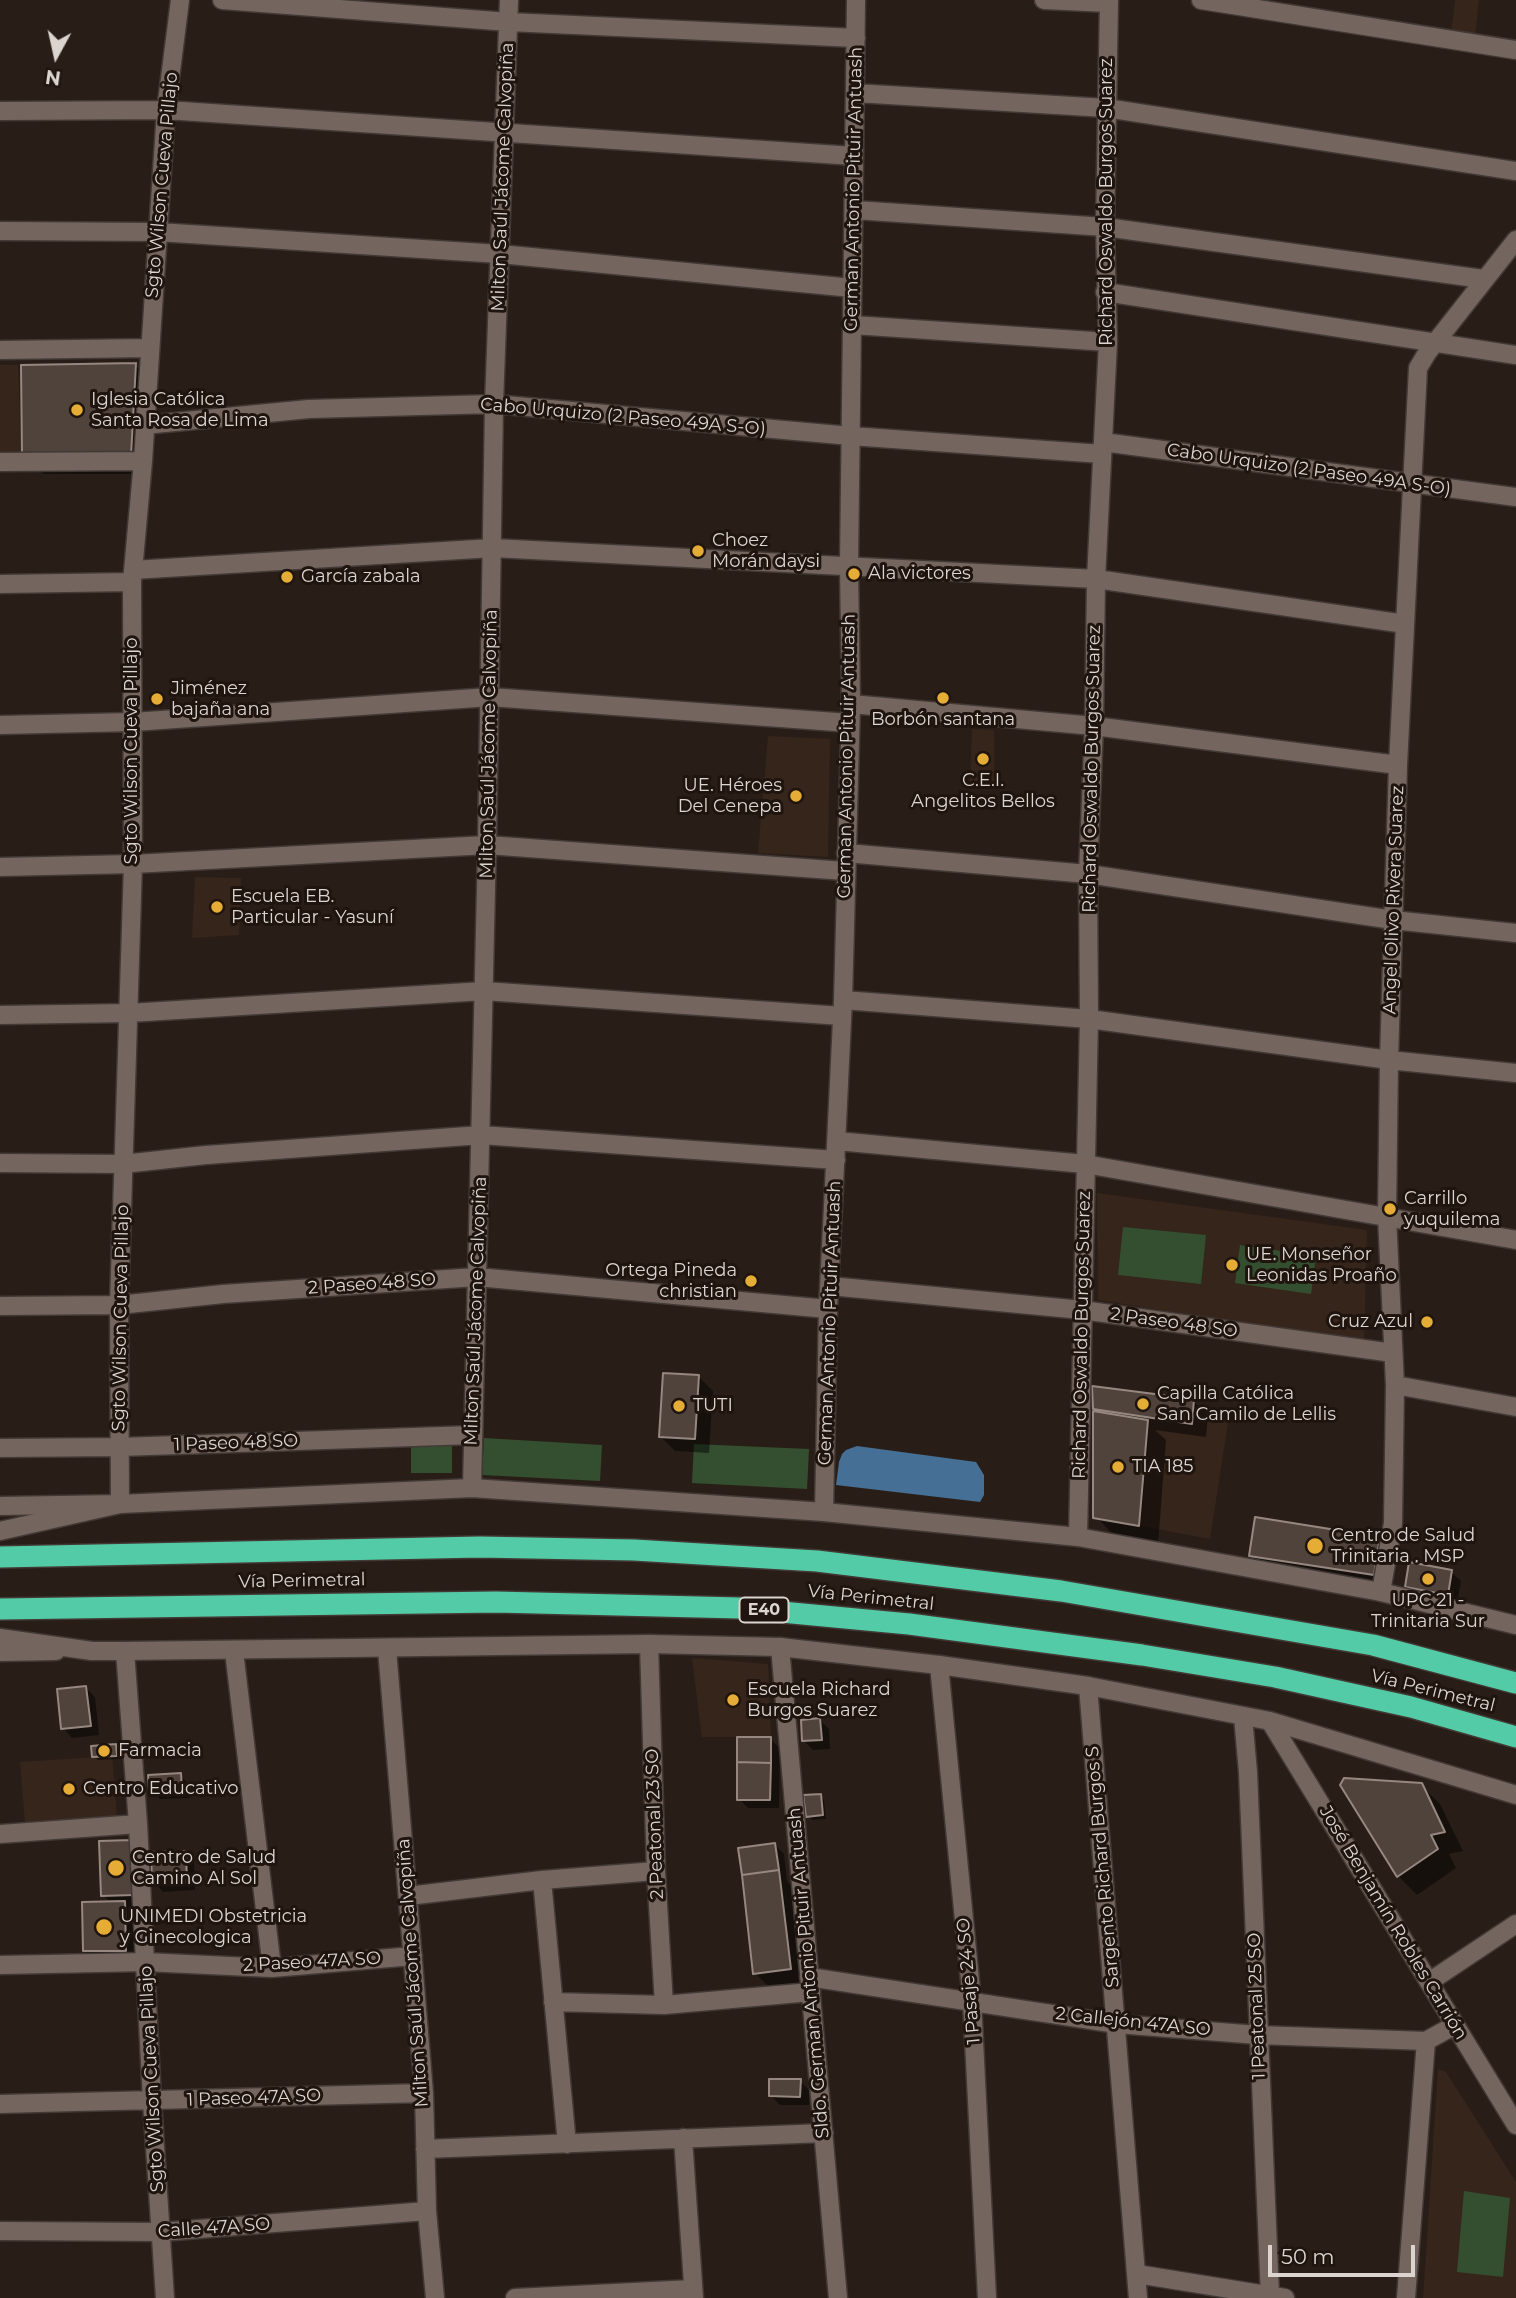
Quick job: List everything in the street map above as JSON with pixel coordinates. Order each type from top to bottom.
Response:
[{"type":"highway","name":"Vía Perimetral","points":[[0,1557],[480,1547],[634,1550],[817,1560],[1061,1591],[1359,1643],[1516,1683]]},
{"type":"highway","name":"Vía Perimetral","points":[[0,1609],[496,1602],[752,1609],[909,1624],[1182,1661],[1275,1677],[1411,1707],[1516,1737]]},
{"type":"street","name":"Sgto Wilson Cueva Pillajo","points":[[120,1504],[119,1305],[133,864],[132,576],[143,461],[166,110],[180,0]]},
{"type":"street","points":[[222,0],[509,22],[856,38]]},
{"type":"street","name":"Milton Saúl Jácome Calvopiña","points":[[472,1488],[488,845],[494,404],[509,0]]},
{"type":"street","name":"German Antonio Pituir Antuash","points":[[824,1512],[828,1309],[843,1008],[851,704],[849,566],[856,0]]},
{"type":"street","points":[[1044,0],[1109,2]]},
{"type":"street","points":[[1201,0],[1516,50]]},
{"type":"street","name":"Richard Oswaldo Burgos Suarez","points":[[1078,1538],[1089,1019],[1088,874],[1096,579],[1108,342],[1105,227],[1109,2]]},
{"type":"street","points":[[855,93],[1106,108],[1516,171]]},
{"type":"street","points":[[0,111],[166,110],[854,156]]},
{"type":"street","points":[[855,210],[1105,227],[1483,279]]},
{"type":"street","points":[[0,231],[158,232],[500,254],[852,288]]},
{"type":"street","name":"Angel Olivo Rivera Suarez","points":[[1381,1592],[1393,1523],[1395,1385],[1387,1216],[1389,1060],[1398,765],[1418,368],[1483,279],[1515,243]]},
{"type":"street","points":[[1105,292],[1516,355]]},
{"type":"street","points":[[853,325],[1108,342]]},
{"type":"street","points":[[0,349],[150,348]]},
{"type":"street","name":"Cabo Urquizo (2 Paseo 49A S-O)","points":[[144,425],[309,409],[494,404],[850,436],[1102,448],[1516,497]]},
{"type":"street","points":[[0,462],[143,461]]},
{"type":"street","points":[[0,584],[493,548],[1096,579],[1405,624]]},
{"type":"street","points":[[0,725],[133,722],[490,697],[849,723]]},
{"type":"street","points":[[851,704],[1094,726],[1398,765]]},
{"type":"street","points":[[0,867],[133,864],[488,845],[845,871]]},
{"type":"street","points":[[846,853],[1088,874],[1393,920],[1516,933]]},
{"type":"street","points":[[0,1015],[129,1013],[484,991],[1089,1019],[1389,1060],[1516,1073]]},
{"type":"street","points":[[0,1163],[123,1164],[206,1155],[481,1135],[836,1160]]},
{"type":"street","points":[[837,1141],[1085,1164],[1516,1240]]},
{"type":"street","name":"2 Paseo 48 SO","points":[[0,1306],[119,1305],[223,1294],[477,1277],[828,1309]]},
{"type":"street","name":"2 Paseo 48 SO","points":[[830,1286],[1082,1310],[1393,1353]]},
{"type":"street","points":[[1395,1385],[1516,1407]]},
{"type":"street","name":"1 Paseo 48 SO","points":[[0,1448],[120,1447],[472,1435]]},
{"type":"street","points":[[0,1506],[120,1504],[472,1488],[824,1512],[1078,1538],[1381,1592],[1516,1625]]},
{"type":"street","points":[[0,1531],[120,1504]]},
{"type":"street","name":"E40","points":[[0,1638],[92,1651],[649,1644],[780,1647],[939,1665],[1088,1686],[1270,1721],[1516,1795]]},
{"type":"street","name":"2 Peatonal 23 SO","points":[[649,1644],[656,1871],[664,2005]]},
{"type":"street","name":"Sldo. German Antonio Pituir Antuash","points":[[780,1647],[838,2298]]},
{"type":"street","name":"Milton Saúl Jácome Calvopiña","points":[[387,1649],[424,2093],[427,2211],[435,2298]]},
{"type":"street","points":[[0,1652],[92,1651]]},
{"type":"street","name":"Sgto Wilson Cueva Pillajo","points":[[125,1651],[138,1824],[165,2298]]},
{"type":"street","points":[[234,1651],[272,1968]]},
{"type":"street","name":"1 Pasaje 24 SO","points":[[939,1665],[972,2001],[987,2298]]},
{"type":"street","name":"Sargento Richard Burgos S","points":[[1088,1686],[1138,2298]]},
{"type":"street","name":"1 Peatonal 25 SO","points":[[1243,1717],[1248,1772],[1258,2035],[1277,2297]]},
{"type":"street","name":"José Benjamín Robles Carrión","points":[[1270,1721],[1514,2117]]},
{"type":"street","points":[[0,1834],[138,1824]]},
{"type":"street","points":[[408,1896],[542,1880],[656,1871]]},
{"type":"street","points":[[542,1880],[567,2144]]},
{"type":"street","points":[[1429,1982],[1516,1924]]},
{"type":"street","name":"2 Paseo 47A SO","points":[[0,1965],[145,1962],[272,1968],[413,1956]]},
{"type":"street","points":[[553,2002],[664,2005],[810,1984]]},
{"type":"street","name":"2 Callejón 47A SO","points":[[810,1984],[972,2001],[1116,2024],[1258,2035],[1426,2041]]},
{"type":"street","points":[[1406,2298],[1426,2041],[1455,2025]]},
{"type":"street","name":"1 Paseo 47A SO","points":[[0,2104],[424,2093]]},
{"type":"street","points":[[425,2150],[824,2133]]},
{"type":"street","points":[[515,2298],[693,2294],[683,2138]]},
{"type":"street","name":"Calle 47A SO","points":[[0,2231],[161,2232],[427,2211]]},
{"type":"street","points":[[1137,2274],[1277,2297]]},
{"type":"shaded area","points":[[1455,0],[1479,0],[1475,35],[1451,33]]},
{"type":"shaded area","points":[[0,365],[18,365],[21,456],[0,456]]},
{"type":"shaded area","name":"C.E.I. Angelitos Bellos","points":[[972,729],[994,730],[994,788],[970,788]]},
{"type":"shaded area","name":"UE. Héroes Del Cenepa","points":[[768,736],[830,739],[828,857],[758,853]]},
{"type":"shaded area","name":"Escuela EB. Particular - Yasuní","points":[[195,877],[241,878],[239,935],[192,938]]},
{"type":"shaded area","name":"UE. Monseñor Leonidas Proaño","points":[[1097,1193],[1367,1230],[1364,1342],[1098,1300]]},
{"type":"shaded area","points":[[1193,1411],[1229,1416],[1210,1539],[1141,1526],[1150,1419],[1192,1424]]},
{"type":"shaded area","name":"Escuela Richard Burgos Suarez","points":[[692,1658],[768,1664],[771,1737],[702,1737]]},
{"type":"shaded area","name":"Centro Educativo","points":[[112,1756],[117,1816],[25,1823],[20,1762]]},
{"type":"shaded area","points":[[1438,2069],[1446,2072],[1516,2182],[1516,2298],[1423,2298]]},
{"type":"green space","points":[[1123,1227],[1206,1235],[1201,1284],[1118,1275]]},
{"type":"green space","points":[[1240,1245],[1316,1256],[1311,1294],[1235,1283]]},
{"type":"green space","points":[[484,1438],[602,1445],[600,1481],[482,1475]]},
{"type":"green space","points":[[452,1443],[452,1473],[411,1473],[411,1444]]},
{"type":"green space","points":[[694,1444],[809,1449],[807,1489],[692,1483]]},
{"type":"green space","points":[[1464,2191],[1510,2198],[1503,2277],[1457,2272]]},
{"type":"water","points":[[857,1446],[976,1462],[984,1475],[984,1495],[980,1502],[836,1485],[842,1454]]},
{"type":"building","name":"Iglesia Católica Santa Rosa de Lima","points":[[136,363],[131,456],[22,456],[21,365]]},
{"type":"building","name":"TUTI","points":[[663,1373],[699,1375],[695,1439],[659,1437]]},
{"type":"building","name":"Capilla Católica San Camilo de Lellis","points":[[1092,1386],[1194,1399],[1192,1424],[1093,1409]]},
{"type":"building","name":"TIA 185","points":[[1093,1411],[1148,1420],[1139,1526],[1093,1518]]},
{"type":"building","name":"Centro de Salud Trinitaria . MSP","points":[[1255,1517],[1380,1537],[1374,1575],[1249,1556]]},
{"type":"building","name":"UPC 21 - Trinitaria Sur","points":[[1409,1562],[1452,1570],[1448,1595],[1405,1587]]},
{"type":"building","points":[[86,1686],[91,1726],[61,1729],[57,1689]]},
{"type":"building","points":[[820,1718],[822,1740],[802,1741],[801,1720]]},
{"type":"building","points":[[737,1737],[771,1737],[771,1763],[737,1762]]},
{"type":"building","name":"Farmacia","points":[[116,1744],[117,1756],[92,1757],[91,1746]]},
{"type":"building","points":[[737,1762],[771,1763],[770,1800],[737,1800]]},
{"type":"building","points":[[181,1773],[182,1789],[149,1791],[148,1775]]},
{"type":"building","points":[[1344,1778],[1422,1783],[1445,1832],[1431,1835],[1438,1849],[1397,1877],[1340,1785]]},
{"type":"building","points":[[821,1794],[823,1815],[806,1817],[803,1795]]},
{"type":"building","name":"Centro de Salud Camino Al Sol","points":[[132,1840],[134,1895],[101,1896],[99,1841]]},
{"type":"building","points":[[775,1843],[779,1870],[742,1875],[738,1848]]},
{"type":"building","points":[[186,1851],[187,1882],[152,1883],[151,1852]]},
{"type":"building","points":[[779,1870],[791,1969],[753,1974],[742,1875]]},
{"type":"building","name":"UNIMEDI Obstetricia y Ginecologica","points":[[125,1901],[126,1951],[83,1951],[82,1902]]},
{"type":"building","points":[[769,2079],[801,2079],[800,2097],[769,2096]]},
{"type":"place","name":"Iglesia Católica Santa Rosa de Lima","points":[[77,410]]},
{"type":"place","name":"Choez Morán daysi","points":[[698,551]]},
{"type":"place","name":"Ala victores","points":[[854,574]]},
{"type":"place","name":"García zabala","points":[[287,577]]},
{"type":"place","name":"Borbón santana","points":[[943,698]]},
{"type":"place","name":"Jiménez bajaña ana","points":[[157,699]]},
{"type":"place","name":"C.E.I. Angelitos Bellos","points":[[983,759]]},
{"type":"place","name":"UE. Héroes Del Cenepa","points":[[796,796]]},
{"type":"place","name":"Escuela EB. Particular - Yasuní","points":[[217,907]]},
{"type":"place","name":"Carrillo yuquilema","points":[[1390,1209]]},
{"type":"place","name":"UE. Monseñor Leonidas Proaño","points":[[1232,1265]]},
{"type":"place","name":"Ortega Pineda christian","points":[[751,1281]]},
{"type":"place","name":"Cruz Azul","points":[[1427,1322]]},
{"type":"place","name":"Capilla Católica San Camilo de Lellis","points":[[1143,1404]]},
{"type":"place","name":"TUTI","points":[[679,1406]]},
{"type":"place","name":"TIA 185","points":[[1118,1467]]},
{"type":"place","name":"Centro de Salud Trinitaria . MSP","points":[[1315,1546]]},
{"type":"place","name":"UPC 21 - Trinitaria Sur","points":[[1428,1579]]},
{"type":"place","name":"Escuela Richard Burgos Suarez","points":[[733,1700]]},
{"type":"place","name":"Farmacia","points":[[104,1751]]},
{"type":"place","name":"Centro Educativo","points":[[69,1789]]},
{"type":"place","name":"Centro de Salud Camino Al Sol","points":[[116,1868]]},
{"type":"place","name":"UNIMEDI Obstetricia y Ginecologica","points":[[104,1927]]}]
